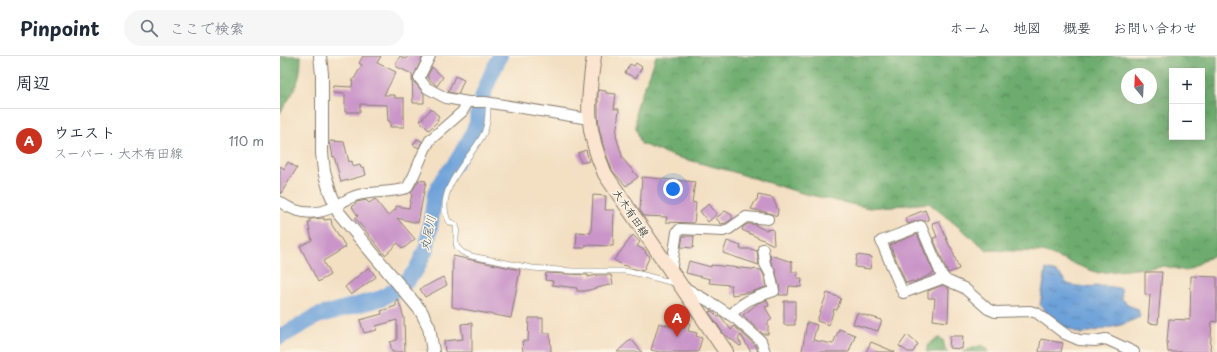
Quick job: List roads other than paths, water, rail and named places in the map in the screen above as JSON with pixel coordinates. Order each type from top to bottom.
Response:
[{"type":"main road","name":"大木有田線","points":[[594,56],[590,87],[589,119],[595,149],[605,174],[726,352]]},
{"type":"street","points":[[320,56],[322,74],[322,153],[324,171],[335,206],[421,311],[429,327],[433,352]]},
{"type":"street","points":[[430,56],[419,78],[427,88],[446,98],[468,102],[485,102],[589,119]]},
{"type":"street","points":[[280,202],[295,211],[314,213],[335,206],[356,196],[396,191],[407,188],[430,140],[462,112],[468,102]]},
{"type":"street","points":[[671,272],[677,232],[680,229],[723,231],[729,229],[746,217],[768,219]]},
{"type":"street","points":[[944,278],[904,293],[881,241],[921,226],[944,278],[964,288],[988,309],[994,312],[1030,311],[1037,313],[1065,334],[1079,340],[1095,341],[1106,339],[1134,352]]},
{"type":"street","points":[[731,315],[746,300],[774,291],[770,273],[765,264],[763,249]]},
{"type":"street","points":[[680,285],[731,315],[761,341],[765,352]]},
{"type":"lane","points":[[488,109],[485,132],[456,174],[450,185],[446,200],[446,217],[448,221],[456,225],[455,237],[457,247],[462,252],[471,256],[532,268],[573,271],[625,271],[664,279],[680,285]]},
{"type":"water","points":[[1046,269],[1058,273],[1067,283],[1071,285],[1108,286],[1121,289],[1122,299],[1130,306],[1138,309],[1140,317],[1121,325],[1081,334],[1065,327],[1048,314],[1040,305]]},
{"type":"waterway","name":"丸尾川","points":[[280,337],[317,316],[382,298],[405,283],[416,270],[427,247],[435,194],[442,180],[455,164],[471,137],[477,123],[478,109],[500,56]]},
{"type":"place","name":"ウエスト","points":[[677,337]]}]
